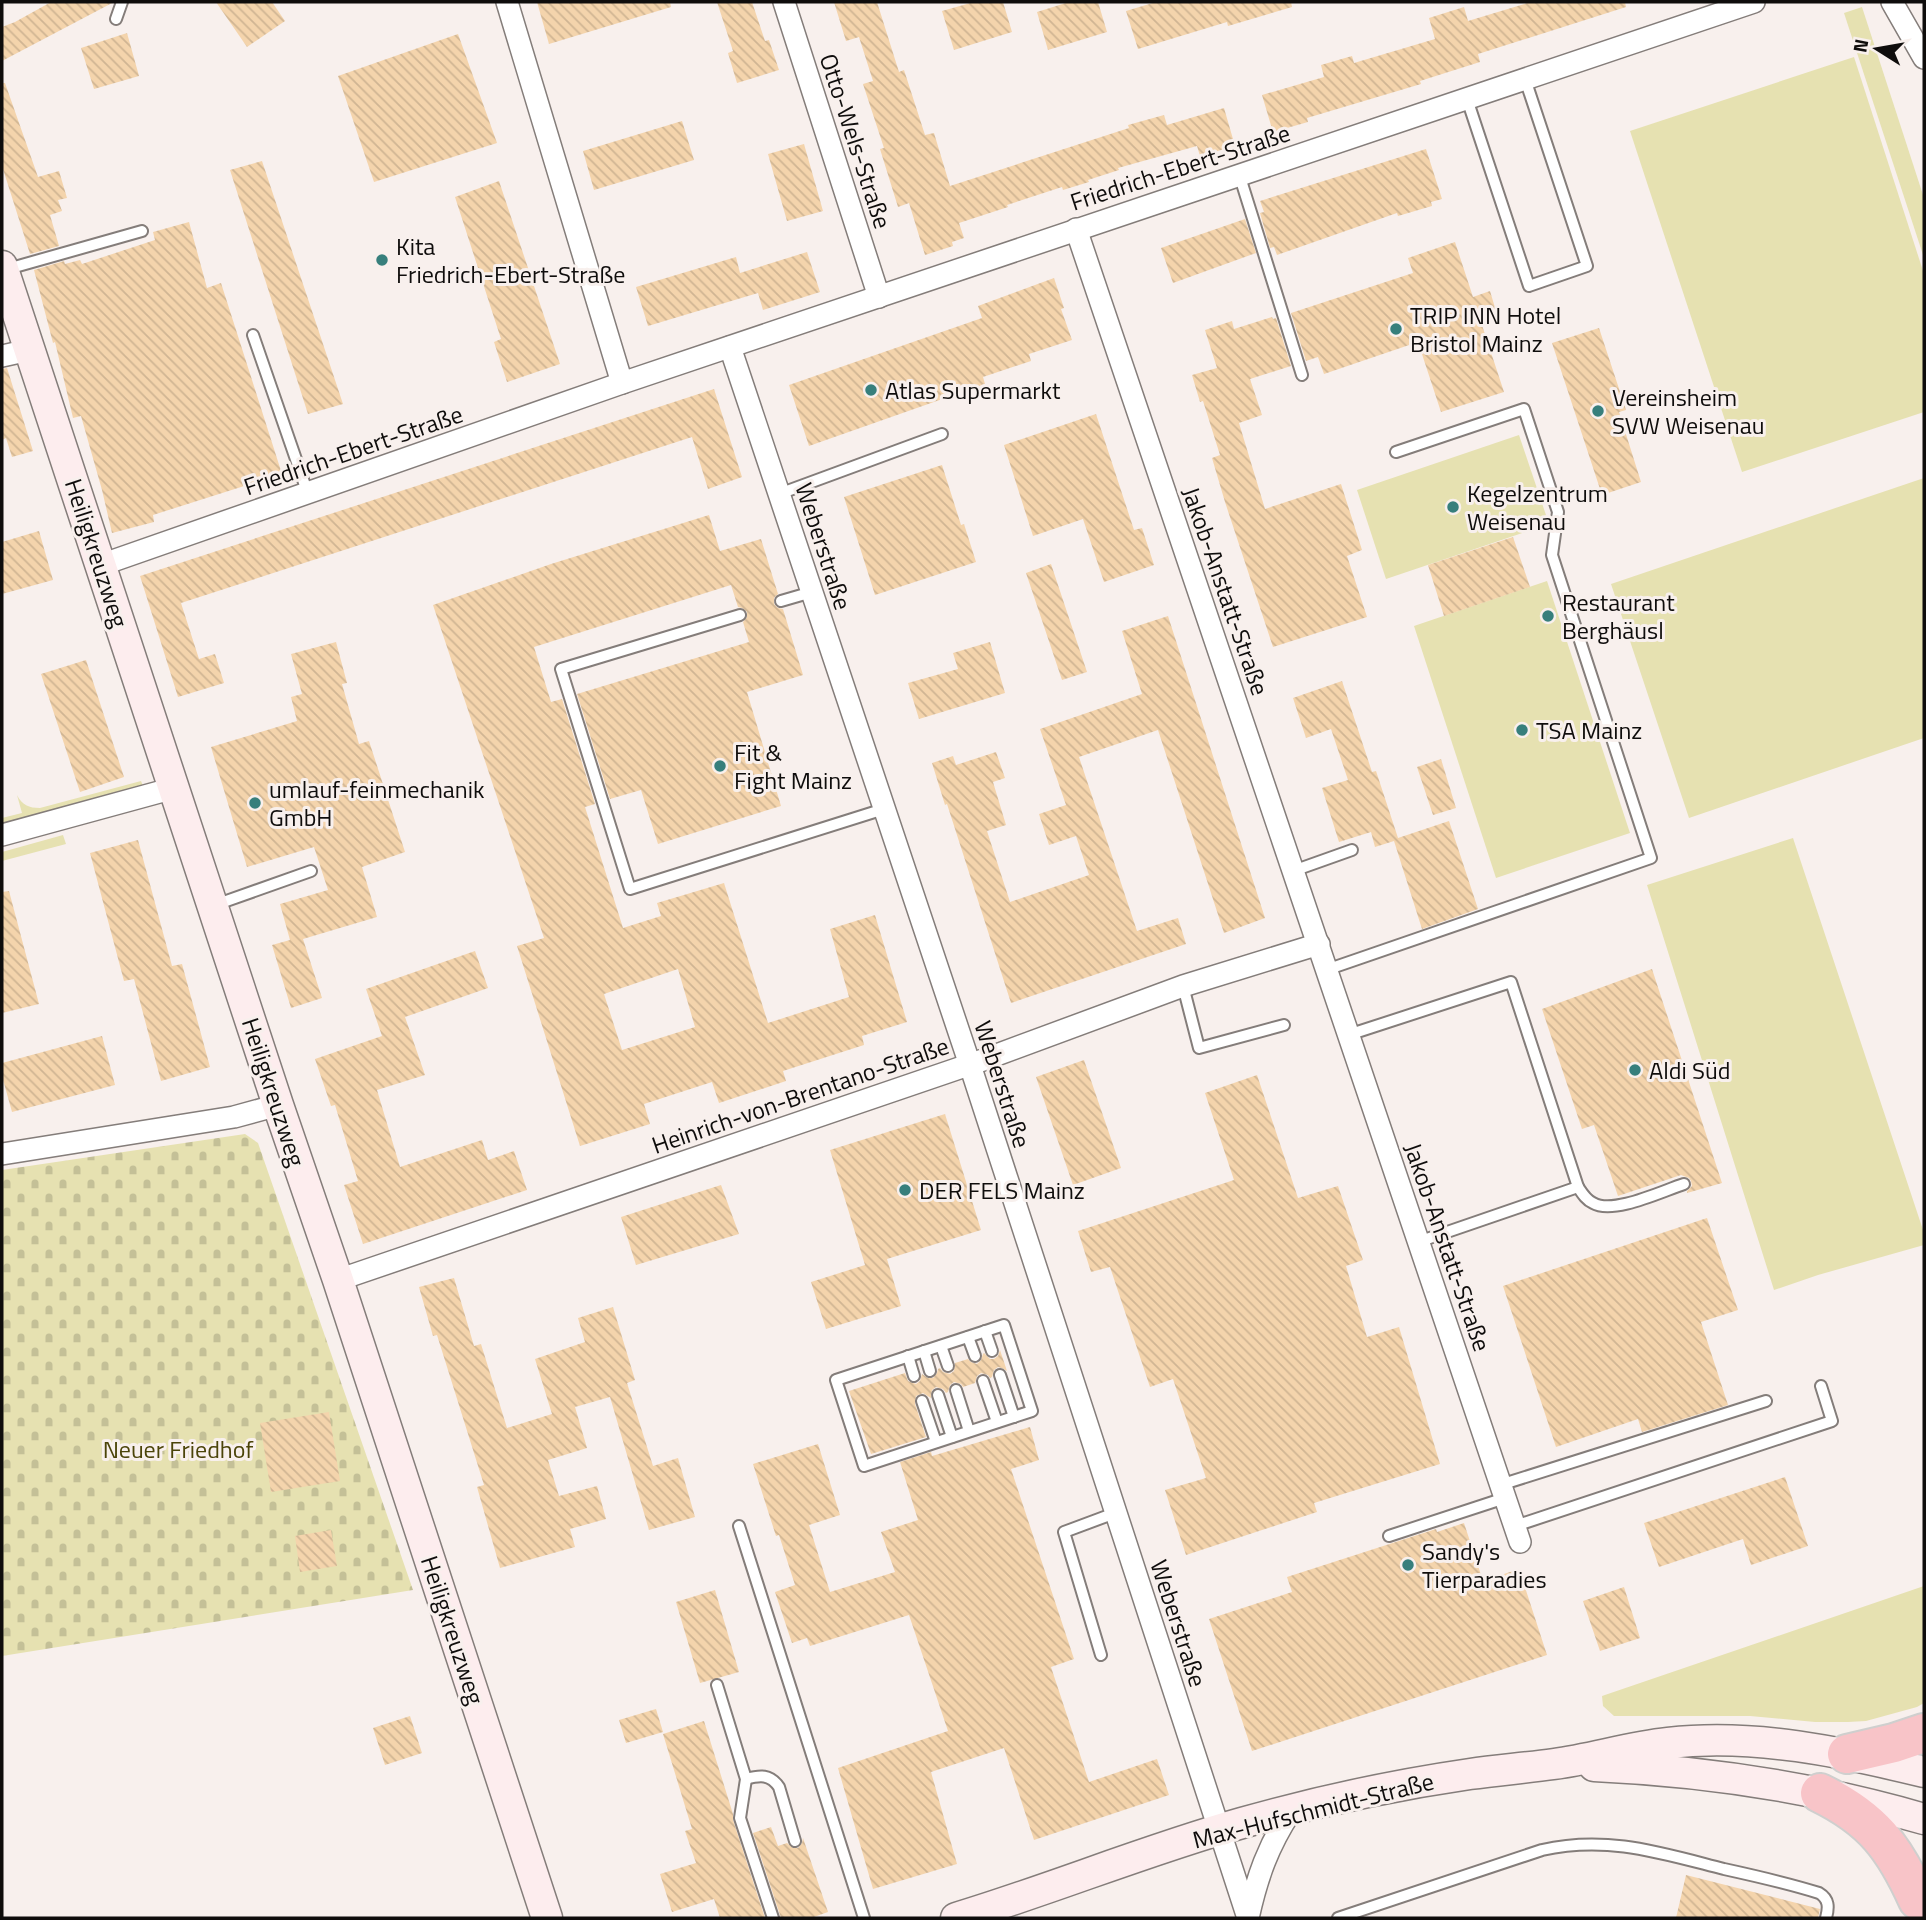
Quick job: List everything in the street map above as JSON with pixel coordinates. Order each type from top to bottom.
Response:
[{"type":"highway","points":[[1847,1754],[1894,1744],[1924,1733]]},
{"type":"highway","points":[[1820,1793],[1842,1804],[1874,1828],[1892,1852],[1918,1898]]},
{"type":"street","points":[[507,2],[622,383]]},
{"type":"street","name":"Otto-Wels-Straße","points":[[784,2],[879,297]]},
{"type":"street","name":"Friedrich-Ebert-Straße","points":[[102,565],[622,383],[1754,2]]},
{"type":"street","points":[[1892,2],[1924,58]]},
{"type":"street","name":"Jakob-Anstatt-Straße","points":[[1076,229],[1517,1534]]},
{"type":"street","name":"Heiligkreuzweg","points":[[3,268],[15,353],[102,565],[547,1918]]},
{"type":"street","name":"Weberstraße","points":[[730,347],[970,1065],[1248,1918]]},
{"type":"street","points":[[2,835],[174,788]]},
{"type":"street","name":"Heinrich-von-Brentano-Straße","points":[[338,1280],[970,1065],[1183,986],[1318,944]]},
{"type":"street","points":[[2,1154],[234,1116],[278,1105]]},
{"type":"street","name":"Max-Hufschmidt-Straße","points":[[956,1918],[1219,1830],[1291,1811],[1460,1775],[1556,1764],[1638,1747],[1693,1741],[1749,1742],[1847,1754],[1924,1772]]},
{"type":"street","name":"Max-Hufschmidt-Straße","points":[[1556,1764],[1710,1777],[1820,1793],[1924,1819]]},
{"type":"street","name":"Weberstraße","points":[[1248,1918],[1263,1862],[1277,1832],[1291,1811]]},
{"type":"lane","points":[[116,19],[121,2]]},
{"type":"lane","points":[[1467,99],[1529,286],[1587,266],[1525,79]]},
{"type":"lane","points":[[1240,174],[1302,375]]},
{"type":"lane","points":[[3,268],[142,231]]},
{"type":"lane","points":[[253,335],[308,494]]},
{"type":"lane","points":[[1326,970],[1651,858],[1552,555],[1558,512],[1524,409],[1396,452]]},
{"type":"lane","points":[[779,494],[942,434]]},
{"type":"lane","points":[[781,601],[812,592]]},
{"type":"lane","points":[[740,615],[561,669],[630,889],[884,809]]},
{"type":"lane","points":[[1293,871],[1352,850]]},
{"type":"lane","points":[[213,906],[311,871]]},
{"type":"lane","points":[[1348,1035],[1511,982],[1578,1187],[1592,1203],[1603,1207],[1616,1207],[1684,1184]]},
{"type":"lane","points":[[1183,986],[1199,1048],[1284,1025]]},
{"type":"lane","points":[[1418,1242],[1578,1187]]},
{"type":"lane","points":[[1004,1325],[1032,1411],[863,1466],[836,1380],[985,1331],[1004,1325]]},
{"type":"lane","points":[[985,1331],[992,1351]]},
{"type":"lane","points":[[968,1337],[975,1356]]},
{"type":"lane","points":[[941,1346],[948,1366]]},
{"type":"lane","points":[[924,1351],[930,1371]]},
{"type":"lane","points":[[908,1356],[914,1376]]},
{"type":"lane","points":[[1000,1375],[1014,1417]]},
{"type":"lane","points":[[983,1381],[997,1422]]},
{"type":"lane","points":[[1517,1534],[1832,1421],[1821,1386]]},
{"type":"lane","points":[[956,1390],[969,1432]]},
{"type":"lane","points":[[938,1395],[952,1437]]},
{"type":"lane","points":[[922,1401],[936,1442]]},
{"type":"lane","points":[[1389,1536],[1503,1491],[1766,1401]]},
{"type":"lane","points":[[1101,1655],[1064,1532],[1115,1513]]},
{"type":"lane","points":[[739,1525],[864,1918]]},
{"type":"lane","points":[[718,1685],[746,1779],[740,1818],[773,1918]]},
{"type":"lane","points":[[746,1779],[766,1776],[774,1780],[779,1787],[795,1840]]},
{"type":"lane","points":[[1338,1918],[1542,1850],[1603,1844],[1636,1847],[1819,1893],[1828,1905],[1826,1918]]},
{"type":"green space","points":[[1862,7],[1924,198],[1924,258],[1844,13]]},
{"type":"green space","points":[[1854,57],[1924,274],[1924,412],[1742,472],[1630,131]]},
{"type":"green space","name":"Kegelzentrum Weisenau","points":[[1519,435],[1549,524],[1386,579],[1357,490]]},
{"type":"green space","points":[[1924,478],[1924,738],[1689,818],[1611,584]]},
{"type":"green space","name":"TSA Mainz","points":[[1547,581],[1630,833],[1496,878],[1414,626]]},
{"type":"green space","points":[[141,781],[143,786],[2,824],[2,818],[22,813],[17,795],[26,805],[40,808]]},
{"type":"green space","points":[[63,835],[66,844],[2,861],[2,852]]},
{"type":"green space","points":[[1793,838],[1924,1233],[1924,1245],[1774,1290],[1647,885]]},
{"type":"green space","name":"Neuer Friedhof","points":[[245,1134],[258,1143],[413,1590],[2,1656],[2,1170]]},
{"type":"green space","points":[[1924,1586],[1924,1703],[1917,1707],[1866,1721],[1815,1722],[1750,1716],[1614,1716],[1603,1706],[1602,1696]]},
{"type":"building","points":[[51,2],[114,2],[2,61],[2,27]]},
{"type":"building","points":[[216,2],[272,2],[285,21],[247,47]]},
{"type":"building","points":[[537,2],[670,2],[671,7],[549,44]]},
{"type":"building","points":[[717,2],[752,2],[765,41],[769,40],[779,70],[737,83],[728,53],[733,51]]},
{"type":"building","points":[[834,2],[877,2],[899,72],[904,70],[925,135],[934,133],[950,186],[1164,115],[1167,125],[1224,108],[1235,146],[1200,156],[1197,146],[1118,168],[1119,170],[1088,180],[1089,182],[1063,190],[1062,187],[1007,205],[1008,207],[959,223],[964,238],[952,242],[953,246],[925,255],[909,203],[898,207],[880,149],[884,148],[863,84],[873,81],[859,37],[846,41]]},
{"type":"building","points":[[974,2],[1003,2],[1012,32],[954,50],[942,11]]},
{"type":"building","points":[[1069,2],[1098,2],[1107,32],[1048,50],[1037,12]]},
{"type":"building","points":[[1156,2],[1291,2],[1292,7],[1228,26],[1227,22],[1138,49],[1126,11]]},
{"type":"building","points":[[1531,2],[1625,2],[1626,7],[1478,54],[1480,62],[1420,81],[1421,84],[1307,118],[1308,122],[1273,132],[1262,95],[1324,77],[1321,65],[1352,56],[1354,63],[1435,39],[1429,18],[1464,7],[1468,21]]},
{"type":"building","points":[[127,33],[139,76],[94,89],[81,48]]},
{"type":"building","points":[[458,34],[497,143],[374,182],[338,76]]},
{"type":"building","points":[[2,83],[5,83],[38,177],[59,171],[67,198],[58,200],[62,211],[50,215],[59,246],[30,254],[2,166]]},
{"type":"building","points":[[682,121],[694,160],[594,190],[583,151]]},
{"type":"building","points":[[804,144],[823,211],[787,221],[768,154]]},
{"type":"building","points":[[1426,149],[1442,199],[1431,202],[1432,206],[1398,216],[1397,213],[1277,255],[1274,247],[1270,248],[1260,213],[1264,212],[1260,201]]},
{"type":"building","points":[[262,161],[343,404],[308,414],[230,170]]},
{"type":"building","points":[[499,181],[560,364],[507,382],[494,342],[501,339],[455,197]]},
{"type":"building","points":[[1245,219],[1256,253],[1173,283],[1161,248]]},
{"type":"building","points":[[189,222],[207,288],[221,283],[282,474],[153,515],[154,522],[112,533],[81,416],[73,418],[34,270],[64,261],[65,264],[80,260],[82,264],[155,240],[153,232]]},
{"type":"building","name":"TRIP INN Hotel Bristol Mainz","points":[[1455,242],[1473,297],[1490,291],[1496,311],[1479,316],[1504,392],[1441,412],[1418,342],[1324,374],[1318,357],[1306,361],[1291,313],[1413,273],[1408,258]]},
{"type":"building","points":[[807,252],[820,292],[763,310],[758,293],[648,326],[636,287],[736,257],[740,273]]},
{"type":"building","points":[[1054,278],[1072,340],[1029,354],[1031,361],[983,377],[985,384],[809,446],[789,385],[982,318],[978,306]]},
{"type":"building","points":[[1276,318],[1291,366],[1250,379],[1262,415],[1239,423],[1265,509],[1341,484],[1362,550],[1347,556],[1367,617],[1273,647],[1225,502],[1212,458],[1220,455],[1192,375],[1217,368],[1205,330],[1232,321],[1234,329]]},
{"type":"building","name":"Vereinsheim SVW Weisenau","points":[[1599,328],[1626,410],[1619,412],[1641,482],[1602,495],[1552,343]]},
{"type":"building","points":[[7,368],[33,451],[12,457],[6,438],[2,440],[2,369]]},
{"type":"building","points":[[714,389],[742,477],[708,489],[692,437],[181,603],[199,659],[215,654],[224,683],[178,697],[140,576]]},
{"type":"building","points":[[1096,414],[1134,530],[1142,528],[1154,565],[1104,582],[1083,519],[1033,536],[1004,445]]},
{"type":"building","points":[[942,465],[976,562],[875,595],[844,497]]},
{"type":"building","points":[[709,515],[720,551],[761,539],[778,594],[774,598],[774,604],[783,609],[803,675],[747,692],[781,806],[658,844],[641,790],[610,799],[577,694],[749,642],[743,622],[747,612],[738,607],[731,585],[534,647],[551,702],[562,699],[595,804],[585,807],[623,928],[661,916],[657,903],[724,883],[768,1023],[849,997],[830,929],[875,915],[907,1022],[862,1036],[864,1045],[783,1071],[786,1081],[719,1103],[712,1082],[644,1104],[650,1124],[580,1146],[517,946],[544,938],[433,605],[551,564]],"holes":[[[678,969],[695,1027],[622,1050],[604,994]]]},
{"type":"building","points":[[39,531],[53,580],[2,594],[2,542]]},
{"type":"building","points":[[1513,537],[1530,587],[1444,616],[1428,565]]},
{"type":"building","points":[[1051,564],[1087,672],[1062,680],[1026,573]]},
{"type":"building","points":[[1168,616],[1265,918],[1224,933],[1158,730],[1079,757],[1137,931],[1178,918],[1186,944],[1011,1003],[932,763],[953,756],[956,765],[996,752],[1005,778],[993,782],[1006,825],[987,831],[1010,902],[1089,875],[1076,836],[1049,845],[1039,814],[1066,805],[1040,729],[1142,694],[1122,631]]},
{"type":"building","points":[[336,642],[347,683],[342,684],[359,744],[369,741],[405,852],[362,867],[377,917],[303,939],[322,998],[291,1008],[272,945],[290,940],[280,904],[328,890],[314,847],[247,867],[211,747],[297,721],[291,697],[302,694],[291,654]]},
{"type":"building","points":[[990,642],[1005,693],[919,719],[908,683],[958,669],[953,653]]},
{"type":"building","points":[[86,660],[124,777],[80,792],[41,674]]},
{"type":"building","points":[[1342,681],[1372,772],[1376,771],[1398,838],[1449,821],[1478,909],[1422,929],[1394,841],[1375,847],[1371,832],[1339,842],[1322,788],[1348,780],[1331,729],[1306,738],[1293,698]]},
{"type":"building","points":[[1441,759],[1456,808],[1433,815],[1417,767]]},
{"type":"building","points":[[138,840],[172,966],[182,964],[210,1067],[161,1081],[134,979],[124,981],[90,853]]},
{"type":"building","points":[[9,891],[39,1004],[2,1013],[2,892]]},
{"type":"building","points":[[475,951],[488,988],[405,1017],[425,1075],[377,1090],[400,1167],[482,1140],[488,1160],[514,1151],[527,1190],[363,1244],[344,1185],[358,1181],[335,1105],[331,1106],[315,1059],[382,1036],[366,989]]},
{"type":"building","points":[[1652,969],[1722,1183],[1687,1193],[1692,1186],[1691,1181],[1681,1175],[1618,1196],[1594,1125],[1582,1129],[1542,1009]]},
{"type":"building","points":[[102,1036],[115,1085],[12,1112],[2,1076],[2,1063]]},
{"type":"building","points":[[1084,1060],[1121,1168],[1073,1185],[1036,1077]]},
{"type":"building","points":[[1257,1075],[1298,1198],[1338,1186],[1363,1260],[1346,1266],[1367,1337],[1399,1327],[1440,1464],[1314,1503],[1317,1512],[1186,1555],[1165,1490],[1206,1478],[1173,1379],[1150,1387],[1110,1267],[1091,1272],[1078,1231],[1234,1180],[1205,1093]]},
{"type":"building","name":"DER FELS Mainz","points":[[945,1114],[981,1230],[887,1259],[901,1306],[826,1329],[811,1282],[865,1265],[830,1150]]},
{"type":"building","points":[[721,1185],[739,1234],[636,1265],[621,1217]]},
{"type":"building","points":[[1707,1218],[1738,1310],[1701,1322],[1728,1405],[1642,1432],[1638,1419],[1556,1447],[1503,1286]]},
{"type":"building","points":[[454,1278],[474,1346],[481,1344],[507,1428],[552,1414],[535,1359],[585,1342],[578,1318],[613,1307],[635,1380],[627,1383],[653,1466],[678,1458],[695,1517],[649,1530],[610,1397],[575,1407],[587,1448],[548,1460],[559,1496],[597,1486],[606,1519],[570,1529],[575,1547],[500,1568],[477,1487],[484,1485],[437,1335],[433,1336],[419,1287]]},
{"type":"building","points":[[1000,1350],[1007,1371],[998,1367],[990,1378],[981,1373],[975,1383],[963,1387],[954,1382],[946,1393],[936,1387],[932,1390],[931,1398],[923,1393],[916,1396],[915,1404],[926,1437],[871,1454],[849,1391],[905,1373],[908,1381],[916,1384],[922,1374],[933,1378],[940,1368],[950,1374],[954,1371],[955,1363],[968,1359],[977,1364],[984,1353],[994,1359]]},
{"type":"building","points":[[329,1412],[340,1481],[271,1492],[260,1423]]},
{"type":"building","points":[[1030,1427],[1039,1460],[1011,1469],[1074,1659],[1051,1667],[1089,1782],[1157,1759],[1169,1795],[1034,1840],[1004,1748],[931,1772],[957,1864],[873,1889],[838,1768],[948,1731],[909,1615],[810,1646],[807,1638],[792,1643],[775,1592],[795,1585],[753,1464],[818,1444],[840,1515],[809,1525],[830,1592],[895,1572],[881,1532],[918,1520],[900,1462],[931,1452],[932,1456]]},
{"type":"building","points":[[1785,1477],[1808,1546],[1751,1565],[1743,1539],[1659,1567],[1644,1523]]},
{"type":"building","points":[[1464,1523],[1483,1581],[1519,1569],[1547,1655],[1252,1751],[1209,1619],[1292,1592],[1287,1577],[1436,1529],[1437,1532]]},
{"type":"building","points":[[331,1530],[337,1566],[300,1572],[295,1536]]},
{"type":"building","points":[[1624,1587],[1640,1638],[1600,1651],[1583,1601]]},
{"type":"building","points":[[715,1590],[739,1672],[700,1683],[676,1602]]},
{"type":"building","points":[[656,1709],[663,1732],[626,1743],[619,1720]]},
{"type":"building","points":[[410,1716],[422,1753],[385,1765],[373,1728]]},
{"type":"building","points":[[704,1721],[765,1918],[720,1918],[714,1899],[672,1912],[660,1874],[696,1863],[685,1831],[692,1829],[663,1734]]},
{"type":"building","points":[[771,1827],[778,1846],[787,1843],[798,1848],[803,1838],[828,1912],[811,1918],[781,1918],[753,1833]]},
{"type":"building","points":[[1686,1875],[1820,1909],[1818,1918],[1676,1918]]},
{"type":"place","name":"Kita Friedrich-Ebert-Straße","points":[[382,260]]},
{"type":"place","name":"TRIP INN Hotel Bristol Mainz","points":[[1396,329]]},
{"type":"place","name":"Atlas Supermarkt","points":[[871,390]]},
{"type":"place","name":"Vereinsheim SVW Weisenau","points":[[1598,411]]},
{"type":"place","name":"Kegelzentrum Weisenau","points":[[1453,507]]},
{"type":"place","name":"Restaurant Berghäusl","points":[[1548,616]]},
{"type":"place","name":"TSA Mainz","points":[[1522,730]]},
{"type":"place","name":"Fit & Fight Mainz","points":[[720,766]]},
{"type":"place","name":"umlauf-feinmechanik GmbH","points":[[255,803]]},
{"type":"place","name":"Aldi Süd","points":[[1635,1070]]},
{"type":"place","name":"DER FELS Mainz","points":[[905,1190]]},
{"type":"place","name":"Sandy's Tierparadies","points":[[1408,1565]]}]
